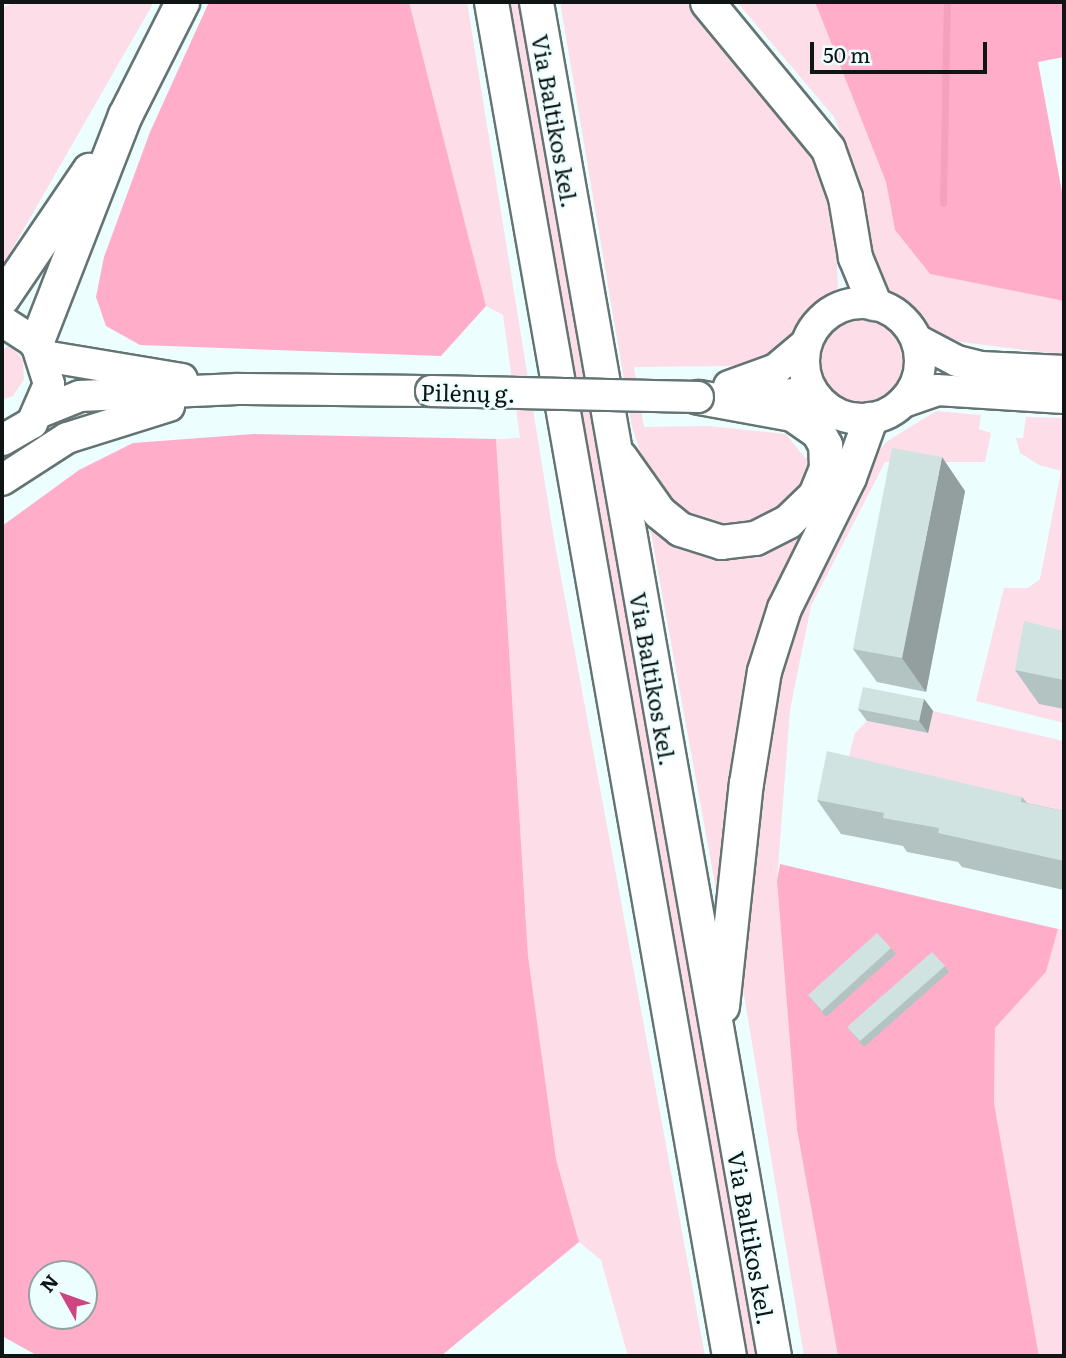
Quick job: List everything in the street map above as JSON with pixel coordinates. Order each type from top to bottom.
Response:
[{"type":"highway","points":[[40,349],[125,115],[182,2]]},
{"type":"highway","name":"Via Baltikos kel.","points":[[491,2],[729,1356]]},
{"type":"highway","name":"Via Baltikos kel.","points":[[536,2],[774,1356]]},
{"type":"highway","points":[[707,2],[828,149],[845,197],[861,278],[874,303]]},
{"type":"highway","points":[[2,298],[125,115]]},
{"type":"highway","points":[[613,446],[659,512],[680,529],[721,542],[755,538],[788,521],[815,495],[826,468],[825,445],[818,432],[808,422],[784,411],[698,397]]},
{"type":"highway","points":[[718,1047],[746,783],[764,671],[785,608],[849,477],[870,419]]},
{"type":"main road","points":[[1064,371],[981,367],[957,361],[917,340],[900,316],[874,303],[848,304],[824,316],[805,345],[805,374],[818,400],[833,412],[870,419],[937,390],[1064,398]]},
{"type":"main road","points":[[2,321],[26,332],[40,349],[49,384],[40,412],[22,432],[2,440]]},
{"type":"main road","points":[[904,402],[919,373],[917,340]]},
{"type":"main road","name":"Pilėnų g.","points":[[698,397],[766,374],[805,345]]},
{"type":"main road","name":"Pilėnų g.","points":[[40,349],[238,389]]},
{"type":"main road","points":[[2,480],[66,438],[129,415],[238,389]]},
{"type":"main road","name":"Pilėnų g.","points":[[40,412],[80,396],[238,389],[698,397],[798,394],[818,400]]},
{"type":"shaded area","points":[[16,2],[154,2],[2,267],[2,8]]},
{"type":"shaded area","points":[[209,2],[409,2],[486,306],[441,356],[140,345],[106,326],[96,297],[104,257],[150,132]]},
{"type":"shaded area","points":[[409,2],[467,2],[554,539],[705,1356],[628,1356],[601,1260],[579,1242],[556,1159],[528,956],[496,439],[520,438],[503,315],[486,306]]},
{"type":"shaded area","points":[[507,2],[519,2],[757,1356],[745,1356]]},
{"type":"shaded area","points":[[560,2],[692,2],[816,157],[834,199],[838,287],[770,359],[742,366],[634,367],[644,427],[708,426],[786,434],[805,458],[816,456],[804,489],[760,525],[732,529],[693,521],[669,504],[647,472],[632,427]]},
{"type":"shaded area","points":[[737,2],[815,2],[886,182],[895,230],[930,274],[1064,301],[1064,355],[961,342],[935,333],[877,279],[855,167],[834,117]]},
{"type":"shaded area","points":[[815,2],[1064,2],[1064,57],[1038,62],[1064,203],[1064,301],[930,274],[895,230],[886,182]]},
{"type":"shaded area","points":[[862,318],[885,325],[897,337],[904,360],[897,383],[885,395],[862,402],[839,395],[827,383],[820,360],[827,337],[839,325]]},
{"type":"shaded area","points":[[10,344],[23,360],[24,379],[13,396],[2,400],[2,351]]},
{"type":"shaded area","points":[[936,411],[981,415],[979,429],[991,433],[985,462],[885,462],[811,606],[790,710],[777,881],[797,1130],[838,1356],[804,1356],[741,977],[772,702],[792,621],[873,458],[886,442]]},
{"type":"shaded area","points":[[1026,417],[1064,418],[1064,658],[1039,704],[1064,709],[1064,723],[976,701],[1004,588],[1028,588],[1040,579],[1061,471],[1039,465],[1020,453],[1016,438],[1023,438]]},
{"type":"shaded area","points":[[253,434],[496,439],[528,956],[556,1159],[579,1242],[441,1356],[38,1356],[2,1336],[2,526],[79,470],[133,443]]},
{"type":"shaded area","points":[[815,520],[766,609],[747,680],[717,895],[649,522],[687,547]]},
{"type":"shaded area","points":[[933,711],[1064,741],[1064,814],[847,763],[855,733],[867,721],[928,733]]},
{"type":"shaded area","points":[[780,864],[1058,929],[1046,972],[995,1028],[994,1103],[1039,1356],[838,1356],[797,1130],[777,881]]},
{"type":"shaded area","points":[[1058,929],[1064,930],[1064,1356],[1039,1356],[994,1103],[995,1028],[1046,972]]},
{"type":"building","points":[[892,448],[942,457],[902,658],[853,649]]},
{"type":"building","points":[[1024,621],[1064,631],[1064,680],[1015,670]]},
{"type":"building","points":[[863,687],[924,699],[919,721],[858,709]]},
{"type":"building","points":[[827,751],[1022,797],[1021,802],[1064,811],[1064,861],[938,833],[939,828],[883,818],[884,813],[817,800]]},
{"type":"building","points":[[877,933],[891,948],[822,1011],[808,995]]},
{"type":"building","points":[[932,952],[945,966],[860,1041],[847,1027]]},
{"type":"waterway","points":[[943,203],[947,2]]}]
